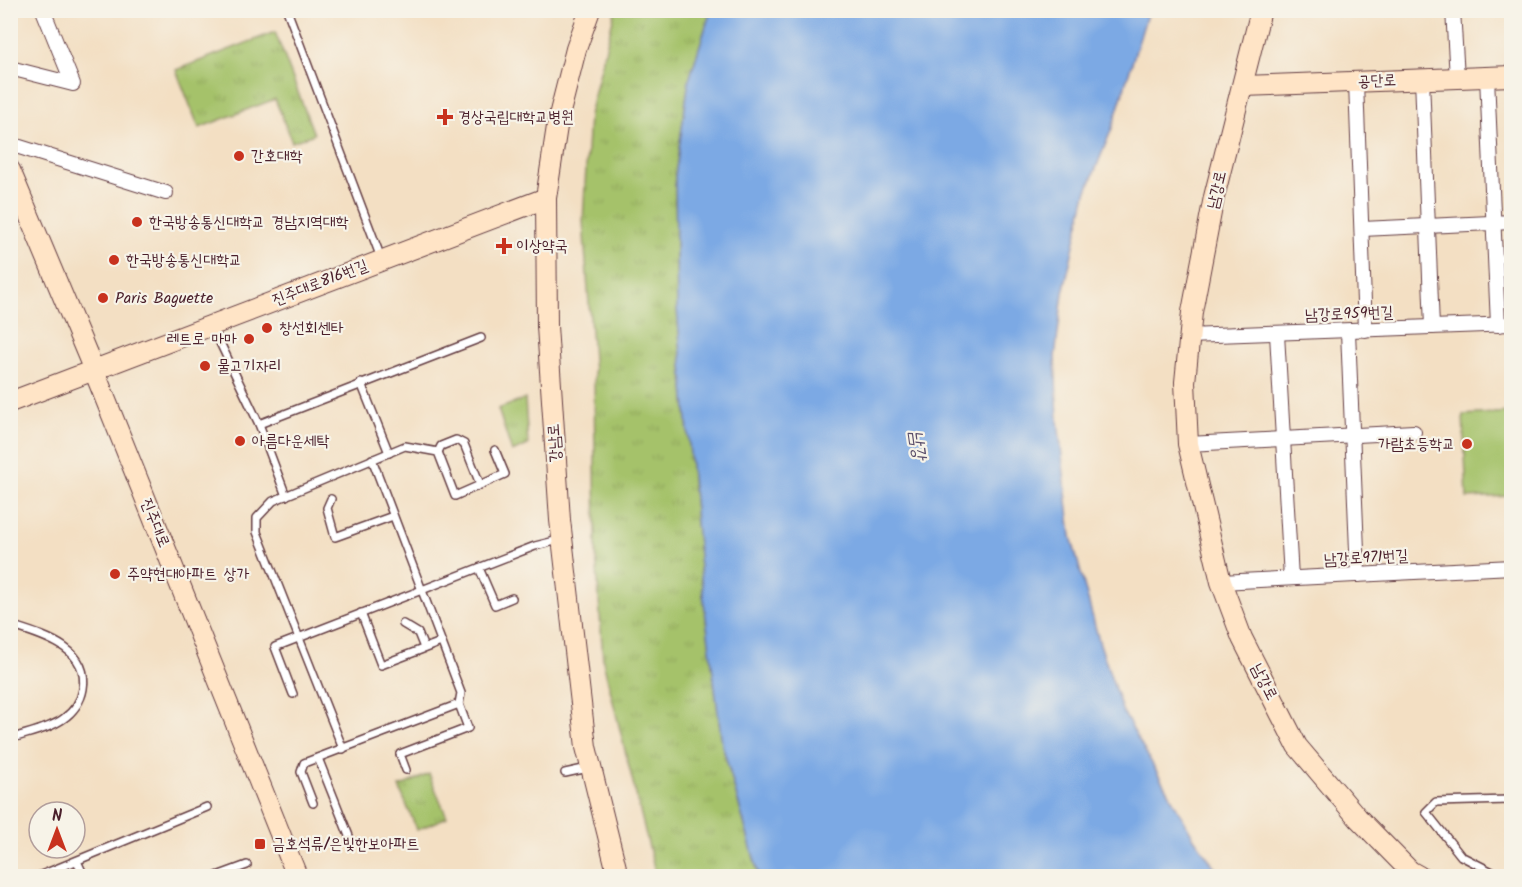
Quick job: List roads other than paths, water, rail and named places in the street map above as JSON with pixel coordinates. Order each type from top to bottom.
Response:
[{"type":"street","points":[[10,68],[73,84],[43,10]]},
{"type":"street","name":"강남로","points":[[590,10],[576,49],[558,120],[546,198],[547,326],[562,540],[591,767],[618,876]]},
{"type":"street","name":"남강로","points":[[1261,10],[1214,197],[1188,336],[1185,382],[1188,444],[1221,582],[1242,638],[1297,746],[1358,818],[1410,871],[1419,876]]},
{"type":"street","points":[[1453,10],[1457,78]]},
{"type":"street","name":"공단로","points":[[1243,86],[1512,76]]},
{"type":"street","points":[[1487,77],[1493,223],[1505,325]]},
{"type":"street","points":[[1422,79],[1432,327]]},
{"type":"street","points":[[1356,82],[1365,330]]},
{"type":"street","points":[[10,144],[166,193]]},
{"type":"street","name":"진주대로","points":[[10,170],[93,368],[297,876]]},
{"type":"street","name":"진주대로816번길","points":[[12,397],[546,198]]},
{"type":"street","points":[[1362,229],[1512,222]]},
{"type":"street","name":"남강로959번길","points":[[1188,336],[1505,325]]},
{"type":"street","points":[[1348,331],[1358,575]]},
{"type":"street","points":[[1277,334],[1291,579]]},
{"type":"street","points":[[1188,444],[1414,432]]},
{"type":"street","name":"남강로971번길","points":[[1221,582],[1512,567]]},
{"type":"lane","points":[[287,10],[382,260]]},
{"type":"lane","points":[[211,324],[259,424],[286,495]]},
{"type":"lane","points":[[259,424],[481,338]]},
{"type":"lane","points":[[361,383],[389,453]]},
{"type":"lane","points":[[480,484],[464,444],[456,440],[441,446],[438,452],[455,495],[506,474],[495,450]]},
{"type":"lane","points":[[343,749],[256,524],[261,512],[273,501],[372,459],[405,446],[438,452]]},
{"type":"lane","points":[[372,459],[461,693],[459,704],[468,728],[400,754],[406,770]]},
{"type":"lane","points":[[331,499],[327,508],[335,537],[393,516]]},
{"type":"lane","points":[[293,694],[275,647],[535,546],[562,540]]},
{"type":"lane","points":[[479,568],[495,605],[512,598]]},
{"type":"lane","points":[[361,613],[381,665],[441,642]]},
{"type":"lane","points":[[403,624],[418,633],[424,648]]},
{"type":"lane","points":[[10,625],[56,641],[72,652],[85,676],[83,692],[76,707],[62,720],[10,739]]},
{"type":"lane","points":[[313,803],[301,772],[304,763],[459,704]]},
{"type":"lane","points":[[318,758],[349,836]]},
{"type":"lane","points":[[565,773],[591,767]]},
{"type":"lane","points":[[1500,876],[1461,856],[1426,812],[1436,802],[1509,801]]},
{"type":"lane","points":[[39,876],[207,807]]},
{"type":"lane","points":[[77,861],[84,876]]},
{"type":"lane","points":[[217,876],[247,865]]},
{"type":"water","name":"남강","points":[[711,10],[1148,11],[1112,128],[1086,193],[1063,293],[1055,357],[1058,421],[1071,536],[1099,641],[1122,710],[1194,838],[1221,876],[759,876],[722,744],[701,578],[677,309],[675,176],[689,80]]},
{"type":"place","name":"경상국립대학교병원","points":[[445,117]]},
{"type":"place","name":"간호대학","points":[[239,156]]},
{"type":"place","name":"한국방송통신대학교 경남지역대학","points":[[137,222]]},
{"type":"place","name":"이상약국","points":[[504,246]]},
{"type":"place","name":"한국방송통신대학교","points":[[114,260]]},
{"type":"place","name":"Paris Baguette","points":[[103,298]]},
{"type":"place","name":"창선회센타","points":[[267,328]]},
{"type":"place","name":"레트로 마마","points":[[249,339]]},
{"type":"place","name":"물고기자리","points":[[205,366]]},
{"type":"place","name":"아름다운세탁","points":[[240,441]]},
{"type":"place","name":"가람초등학교","points":[[1467,444]]},
{"type":"place","name":"주약현대아파트 상가","points":[[115,574]]},
{"type":"place","name":"금호석류/은빛한보아파트","points":[[260,844]]}]
